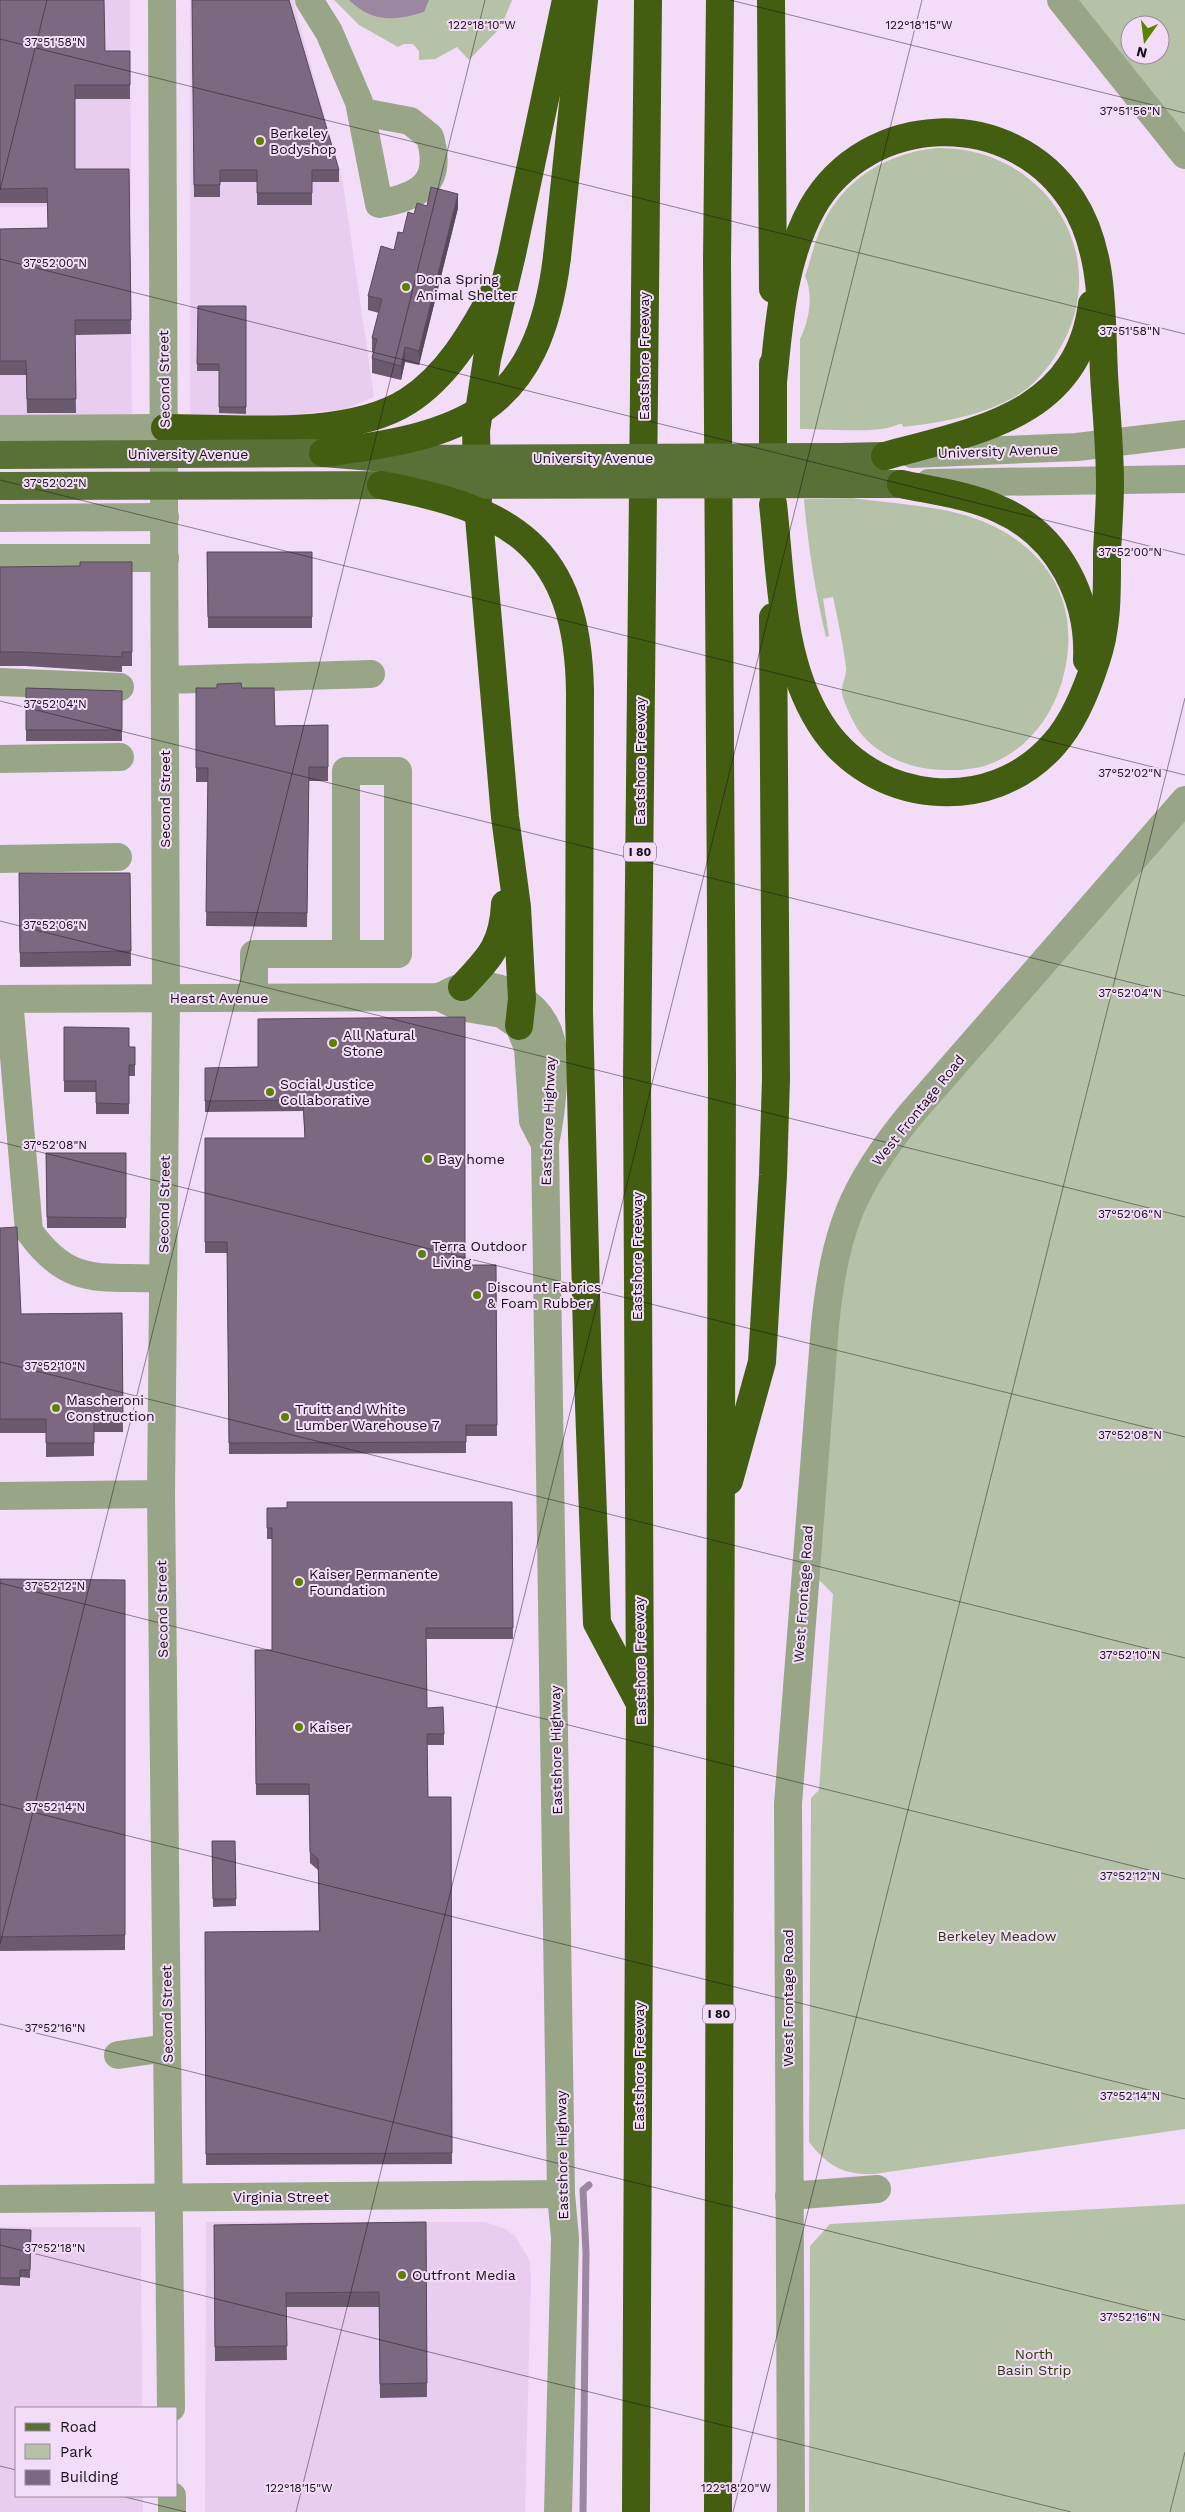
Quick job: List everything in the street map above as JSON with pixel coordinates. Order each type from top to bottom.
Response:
[{"type":"highway","points":[[518,1026],[522,999],[517,907],[505,818],[475,456],[478,415],[487,359],[520,217],[566,0]]},
{"type":"highway","points":[[324,453],[391,444],[426,436],[466,420],[490,405],[510,384],[534,347],[548,307],[557,257],[584,0]]},
{"type":"highway","name":"Eastshore Freeway","points":[[636,2512],[640,1705],[637,1088],[648,0]]},
{"type":"highway","name":"I 80","points":[[718,2512],[719,1516],[722,1074],[717,260],[720,0]]},
{"type":"highway","points":[[719,1516],[762,1362],[773,1175],[776,1079],[770,0]]},
{"type":"highway","points":[[773,382],[786,281],[800,232],[814,204],[827,186],[841,171],[872,149],[904,136],[938,131],[969,133],[999,141],[1026,154],[1060,184],[1075,206],[1091,243],[1100,294],[1110,482],[1105,621],[1095,665],[1070,721],[1055,744],[1022,772],[998,784],[961,793],[925,792],[902,786],[865,769],[841,749],[822,727],[808,701],[801,681],[787,625],[773,504]]},
{"type":"highway","points":[[164,428],[326,426],[371,417],[409,400],[448,364],[478,320],[504,270],[520,217]]},
{"type":"highway","points":[[886,456],[998,423],[1022,412],[1049,391],[1072,364],[1086,331],[1093,294],[1091,243]]},
{"type":"highway","points":[[900,484],[966,498],[1000,509],[1017,518],[1048,545],[1070,574],[1083,613],[1088,649],[1082,695]]},
{"type":"highway","points":[[381,485],[422,493],[485,513],[511,527],[535,547],[554,572],[572,618],[578,650],[580,692],[579,1012],[588,1377],[597,1623],[640,1705]]},
{"type":"highway","points":[[451,992],[491,957],[502,931],[506,891],[505,818]]},
{"type":"main road","name":"University Avenue","points":[[0,455],[324,453],[398,459],[886,456]]},
{"type":"main road","name":"University Avenue","points":[[0,486],[900,484]]},
{"type":"street","name":"Second Street","points":[[162,0],[166,999],[160,1494],[171,2407]]},
{"type":"street","points":[[309,0],[329,32],[362,112],[379,204],[403,200],[419,192],[428,182],[434,166],[434,152],[430,137],[410,121],[362,112]]},
{"type":"street","points":[[1061,0],[1185,154]]},
{"type":"street","points":[[0,429],[164,428]]},
{"type":"street","name":"University Avenue","points":[[886,456],[1108,444],[1185,434]]},
{"type":"street","name":"University Avenue","points":[[900,484],[1110,482],[1185,479]]},
{"type":"street","points":[[0,518],[165,517]]},
{"type":"street","points":[[0,558],[164,558]]},
{"type":"street","points":[[165,680],[371,674]]},
{"type":"street","points":[[0,682],[120,687]]},
{"type":"street","points":[[0,759],[120,757]]},
{"type":"street","points":[[254,998],[254,954],[346,954],[398,954],[398,771],[346,771],[346,954]]},
{"type":"street","name":"West Frontage Road","points":[[791,2512],[788,1804],[825,1325],[830,1278],[841,1230],[859,1188],[898,1130],[1185,800]]},
{"type":"street","points":[[0,859],[118,857]]},
{"type":"street","name":"Hearst Avenue","points":[[4,999],[254,998],[451,992],[479,986],[504,989],[522,999]]},
{"type":"street","name":"Hearst Avenue","points":[[451,992],[460,1007],[502,1014],[518,1026]]},
{"type":"street","points":[[4,999],[10,1143],[29,1231],[40,1247],[75,1273],[101,1278],[163,1279]]},
{"type":"street","name":"Eastshore Highway","points":[[522,999],[537,1013],[551,1040],[553,1081],[550,1121],[545,1143],[561,2194],[565,2238],[558,2512]]},
{"type":"street","points":[[518,1026],[528,1048],[533,1121],[545,1143]]},
{"type":"street","points":[[0,1496],[160,1494]]},
{"type":"street","points":[[118,2055],[167,2048]]},
{"type":"street","points":[[789,2196],[877,2189]]},
{"type":"street","name":"Virginia Street","points":[[0,2199],[561,2194]]},
{"type":"street","points":[[172,2497],[172,2512]]},
{"type":"shaded area","points":[[8,0],[130,0],[131,207],[0,207],[0,106]]},
{"type":"shaded area","points":[[190,0],[293,0],[343,183],[374,397],[345,409],[254,419],[190,417]]},
{"type":"shaded area","points":[[349,0],[429,0],[424,12],[403,17],[384,18],[367,13]]},
{"type":"shaded area","points":[[131,311],[132,419],[0,420],[0,312]]},
{"type":"shaded area","points":[[206,2222],[485,2222],[505,2229],[515,2236],[530,2261],[531,2281],[525,2512],[205,2512]]},
{"type":"shaded area","points":[[0,2227],[141,2227],[142,2407],[15,2407],[15,2497],[143,2497],[143,2512],[0,2512]]},
{"type":"green space","points":[[334,0],[512,0],[501,27],[469,60],[457,47],[435,59],[419,60],[419,51],[413,44],[404,44],[398,47],[359,25]]},
{"type":"green space","points":[[1061,0],[1185,0],[1185,155]]},
{"type":"green space","points":[[937,148],[973,152],[1006,164],[1034,183],[1056,208],[1071,237],[1079,270],[1077,304],[1065,339],[1040,377],[1029,387],[1001,404],[985,410],[952,419],[903,427],[902,424],[899,424],[893,427],[872,430],[800,429],[800,339],[806,324],[810,300],[808,283],[805,276],[822,226],[831,209],[842,195],[854,182],[869,171],[884,162],[901,156]]},
{"type":"green space","points":[[852,498],[946,510],[982,521],[999,529],[1020,543],[1038,558],[1051,576],[1061,595],[1067,616],[1067,661],[1061,685],[1051,709],[1037,730],[1008,755],[981,767],[947,770],[930,769],[910,765],[882,752],[873,746],[857,728],[843,696],[842,690],[846,667],[833,597],[823,599],[829,636],[826,637],[818,603],[804,499]]},
{"type":"green space","name":"Berkeley Meadow","points":[[1185,800],[1185,2129],[874,2174],[853,2173],[830,2163],[809,2142],[811,1798],[819,1790],[833,1594],[816,1577],[836,1326],[859,1188]]},
{"type":"green space","name":"North Basin Strip","points":[[1185,2204],[1185,2512],[809,2512],[810,2246],[830,2224]]},
{"type":"building","points":[[0,0],[104,0],[105,51],[130,51],[130,85],[75,85],[75,169],[129,169],[131,320],[75,320],[76,399],[27,399],[26,361],[0,361],[0,229],[48,228],[47,188],[0,189]]},
{"type":"building","points":[[192,0],[289,0],[339,170],[312,170],[312,193],[257,193],[257,170],[220,170],[220,185],[194,185]]},
{"type":"building","name":"Dona Spring Animal Shelter","points":[[431,187],[458,194],[419,351],[405,347],[401,366],[372,358],[377,339],[372,338],[382,299],[368,296],[381,246],[394,250],[398,232],[403,233],[408,212],[414,214],[417,203],[427,206]]},
{"type":"building","points":[[198,306],[246,306],[246,407],[219,407],[219,364],[197,364]]},
{"type":"building","points":[[207,552],[312,552],[312,617],[208,617]]},
{"type":"building","points":[[80,562],[132,562],[132,652],[122,652],[122,657],[0,652],[0,567],[80,566]]},
{"type":"building","points":[[241,683],[242,688],[274,688],[275,726],[328,725],[328,767],[309,767],[307,913],[206,912],[208,768],[196,768],[196,688],[217,688],[217,684]]},
{"type":"building","points":[[26,688],[122,691],[122,730],[26,730]]},
{"type":"building","points":[[19,873],[130,873],[131,951],[20,953]]},
{"type":"building","points":[[465,1017],[465,1265],[496,1265],[497,1425],[466,1425],[466,1442],[229,1443],[227,1242],[205,1242],[205,1138],[305,1138],[303,1100],[205,1101],[205,1068],[258,1067],[258,1019]]},
{"type":"building","points":[[64,1027],[129,1028],[129,1047],[135,1047],[135,1065],[129,1065],[129,1104],[96,1103],[96,1081],[64,1081]]},
{"type":"building","points":[[46,1153],[126,1153],[126,1218],[47,1217]]},
{"type":"building","points":[[17,1227],[21,1314],[122,1313],[123,1418],[94,1418],[94,1443],[46,1443],[46,1419],[0,1419],[0,1228]]},
{"type":"building","points":[[287,1502],[512,1502],[513,1628],[426,1628],[427,1708],[443,1707],[444,1734],[427,1734],[428,1797],[451,1797],[452,2153],[206,2154],[205,1932],[320,1931],[318,1859],[310,1852],[309,1784],[256,1784],[255,1650],[272,1650],[272,1528],[267,1528],[267,1508],[287,1508]]},
{"type":"building","points":[[0,1579],[125,1580],[125,1935],[0,1937]]},
{"type":"building","points":[[212,1841],[235,1841],[236,1899],[213,1899]]},
{"type":"building","points":[[426,2222],[427,2383],[380,2384],[379,2292],[286,2293],[287,2346],[215,2347],[214,2225]]},
{"type":"building","points":[[0,2229],[31,2230],[30,2270],[20,2270],[20,2278],[0,2278]]},
{"type":"waterway","points":[[583,2512],[586,2253],[583,2190],[589,2185]]},
{"type":"place","name":"Berkeley Bodyshop","points":[[260,141]]},
{"type":"place","name":"Dona Spring Animal Shelter","points":[[406,287]]},
{"type":"place","name":"All Natural Stone","points":[[333,1043]]},
{"type":"place","name":"Social Justice Collaborative","points":[[270,1092]]},
{"type":"place","name":"Bay home","points":[[428,1159]]},
{"type":"place","name":"Terra Outdoor Living","points":[[422,1254]]},
{"type":"place","name":"Discount Fabrics & Foam Rubber","points":[[477,1295]]},
{"type":"place","name":"Mascheroni Construction","points":[[56,1408]]},
{"type":"place","name":"Truitt and White Lumber Warehouse 7","points":[[285,1417]]},
{"type":"place","name":"Kaiser Permanente Foundation","points":[[299,1582]]},
{"type":"place","name":"Kaiser","points":[[299,1727]]},
{"type":"place","name":"Outfront Media","points":[[402,2275]]}]
